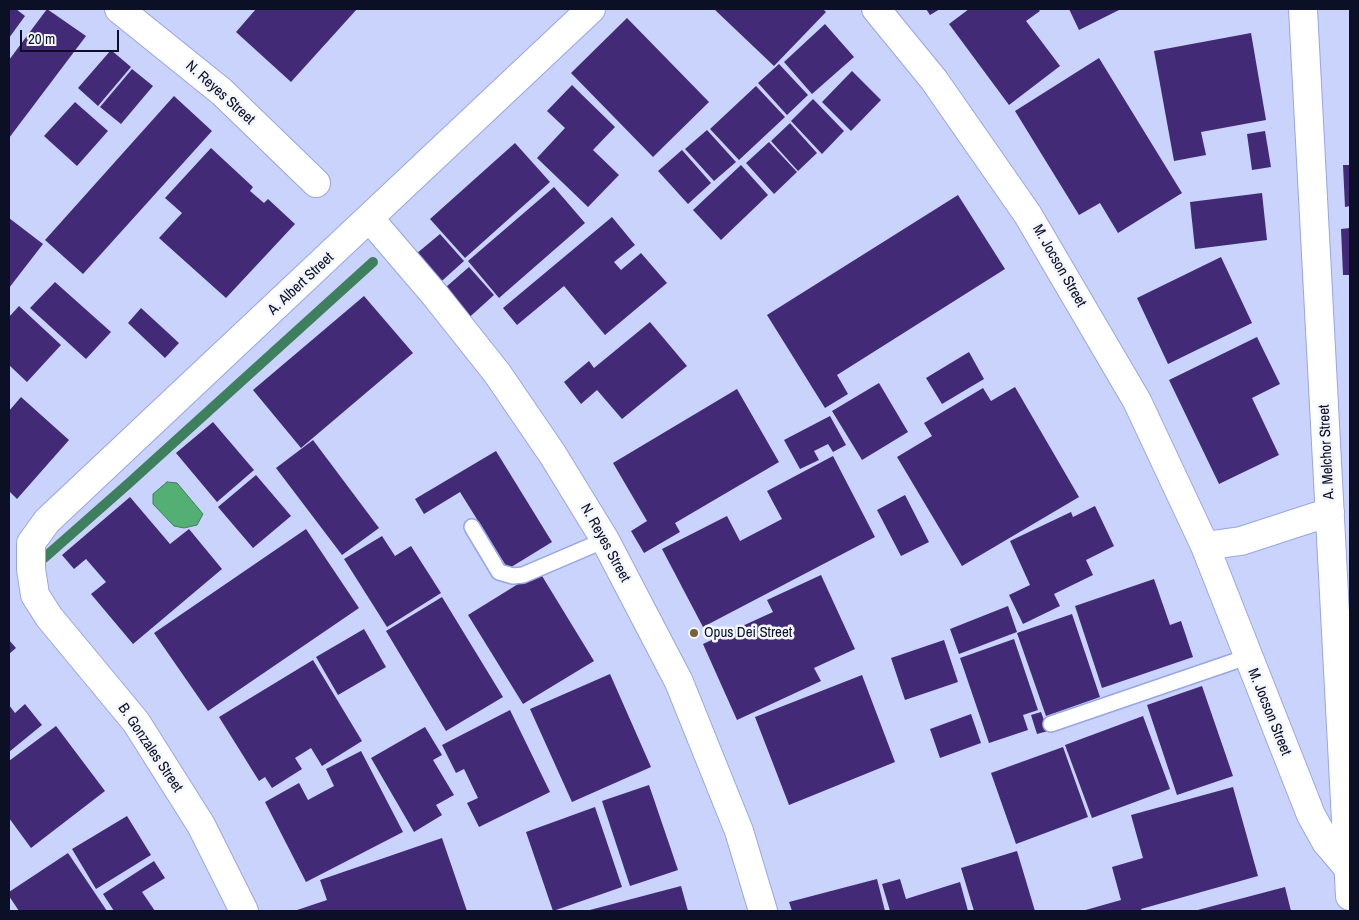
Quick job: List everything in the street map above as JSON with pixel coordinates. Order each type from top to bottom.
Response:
[{"type":"street","name":"N. Reyes Street","points":[[119,9],[222,92],[316,183]]},
{"type":"street","name":"A. Albert Street","points":[[31,569],[31,543],[47,521],[591,9]]},
{"type":"street","name":"M. Jocson Street","points":[[876,9],[934,80],[1028,215],[1137,401],[1205,546],[1247,657],[1311,815],[1326,842],[1349,869]]},
{"type":"street","name":"A. Melchor Street","points":[[1304,9],[1350,896]]},
{"type":"street","name":"N. Reyes Street","points":[[370,219],[436,294],[497,373],[553,455],[605,540],[679,682],[739,831],[763,911]]},
{"type":"street","points":[[1205,546],[1240,541],[1330,512]]},
{"type":"street","name":"B. Gonzales Street","points":[[31,569],[35,595],[49,617],[136,722],[201,825],[244,911]]},
{"type":"lane","points":[[472,527],[499,572],[513,576],[523,574],[605,540]]},
{"type":"lane","points":[[1051,724],[1247,657]]},
{"type":"shaded area","points":[[167,482],[177,483],[203,514],[197,525],[184,528],[174,526],[153,504],[153,494]]},
{"type":"building","points":[[9,9],[16,9],[25,16],[9,38]]},
{"type":"building","points":[[47,9],[86,36],[9,138],[9,60]]},
{"type":"building","points":[[256,9],[357,9],[291,82],[236,32]]},
{"type":"building","points":[[714,9],[823,9],[826,12],[774,66]]},
{"type":"building","points":[[926,9],[940,9],[930,15]]},
{"type":"building","points":[[969,9],[1038,9],[1040,11],[1026,21],[1060,66],[1009,105],[949,24]]},
{"type":"building","points":[[1069,9],[1121,9],[1079,30]]},
{"type":"building","points":[[627,18],[709,102],[653,157],[571,73]]},
{"type":"building","points":[[825,24],[854,57],[812,94],[784,62]]},
{"type":"building","points":[[1251,33],[1266,120],[1201,132],[1206,155],[1174,161],[1154,51]]},
{"type":"building","points":[[111,50],[131,67],[98,106],[78,88]]},
{"type":"building","points":[[1099,58],[1182,193],[1118,233],[1100,203],[1079,215],[1015,111]]},
{"type":"building","points":[[779,64],[808,95],[787,115],[758,83]]},
{"type":"building","points":[[132,69],[153,86],[121,124],[100,107]]},
{"type":"building","points":[[852,71],[881,100],[851,131],[822,102]]},
{"type":"building","points":[[572,85],[615,127],[593,150],[619,175],[588,207],[537,158],[565,128],[547,111]]},
{"type":"building","points":[[756,86],[785,117],[739,160],[710,129]]},
{"type":"building","points":[[174,96],[212,131],[83,274],[45,240]]},
{"type":"building","points":[[813,99],[844,131],[822,154],[791,121]]},
{"type":"building","points":[[75,102],[108,131],[77,166],[44,136]]},
{"type":"building","points":[[790,123],[817,153],[798,171],[771,141]]},
{"type":"building","points":[[707,130],[736,162],[714,181],[685,149]]},
{"type":"building","points":[[1265,131],[1271,167],[1252,170],[1247,134]]},
{"type":"building","points":[[769,142],[797,172],[774,194],[746,163]]},
{"type":"building","points":[[515,143],[550,182],[465,258],[430,219]]},
{"type":"building","points":[[211,148],[253,187],[250,191],[264,203],[268,199],[295,224],[226,298],[159,238],[182,213],[165,198]]},
{"type":"building","points":[[682,150],[711,183],[688,204],[658,171]]},
{"type":"building","points":[[741,165],[768,195],[721,240],[693,210]]},
{"type":"building","points":[[1343,165],[1350,165],[1350,206],[1345,207]]},
{"type":"building","points":[[554,187],[585,223],[499,298],[468,261]]},
{"type":"building","points":[[1262,193],[1267,240],[1195,249],[1190,202]]},
{"type":"building","points":[[958,195],[1005,269],[837,375],[848,394],[825,408],[767,315]]},
{"type":"building","points":[[612,217],[635,245],[614,262],[621,270],[641,253],[667,283],[605,335],[564,286],[517,325],[503,308]]},
{"type":"building","points":[[9,218],[43,244],[9,288]]},
{"type":"building","points":[[1350,228],[1350,275],[1343,275],[1341,229]]},
{"type":"building","points":[[440,234],[464,261],[434,288],[410,259]]},
{"type":"building","points":[[1221,257],[1252,323],[1168,364],[1137,298]]},
{"type":"building","points":[[469,267],[494,295],[463,323],[438,294]]},
{"type":"building","points":[[55,282],[111,332],[86,359],[30,308]]},
{"type":"building","points":[[364,296],[413,353],[301,448],[253,390]]},
{"type":"building","points":[[19,306],[61,345],[27,382],[9,365],[9,317]]},
{"type":"building","points":[[141,308],[179,343],[165,358],[128,323]]},
{"type":"building","points":[[650,322],[687,366],[622,419],[597,390],[581,404],[564,382],[589,361],[594,368]]},
{"type":"building","points":[[1257,337],[1280,384],[1252,398],[1279,455],[1219,484],[1169,380]]},
{"type":"building","points":[[969,352],[984,379],[942,404],[926,378]]},
{"type":"building","points":[[879,383],[908,432],[862,460],[832,411]]},
{"type":"building","points":[[1015,387],[1079,497],[962,566],[897,457],[932,436],[924,423],[983,388],[991,401]]},
{"type":"building","points":[[737,389],[779,462],[675,523],[680,532],[644,553],[631,531],[647,521],[613,463]]},
{"type":"building","points":[[21,397],[69,440],[17,499],[9,491],[9,411]]},
{"type":"building","points":[[830,416],[846,445],[833,452],[828,444],[814,451],[819,460],[800,469],[784,440]]},
{"type":"building","points":[[213,422],[254,470],[217,502],[176,453]]},
{"type":"building","points":[[313,440],[379,528],[342,555],[276,468]]},
{"type":"building","points":[[496,451],[552,542],[508,569],[460,492],[424,514],[415,499]]},
{"type":"building","points":[[833,456],[875,537],[703,627],[662,549],[727,516],[740,541],[782,519],[767,491]]},
{"type":"building","points":[[256,475],[291,516],[253,548],[218,507]]},
{"type":"building","points":[[905,495],[929,542],[901,556],[877,510]]},
{"type":"building","points":[[130,497],[170,544],[189,529],[222,569],[133,644],[91,594],[106,582],[86,559],[74,569],[62,555]]},
{"type":"building","points":[[1095,506],[1114,546],[1086,560],[1093,575],[1054,594],[1060,606],[1023,624],[1009,595],[1030,585],[1010,541],[1071,512],[1073,517]]},
{"type":"building","points":[[306,529],[359,608],[208,711],[154,633]]},
{"type":"building","points":[[382,536],[395,556],[411,546],[441,593],[387,627],[344,559]]},
{"type":"building","points":[[539,571],[594,661],[523,704],[468,615]]},
{"type":"building","points":[[821,575],[855,649],[814,668],[821,681],[737,720],[703,644],[773,612],[767,600]]},
{"type":"building","points":[[1154,579],[1170,625],[1181,621],[1193,657],[1102,688],[1075,606]]},
{"type":"building","points":[[442,597],[503,697],[446,731],[386,631]]},
{"type":"building","points":[[1008,606],[1017,632],[959,654],[950,629]]},
{"type":"building","points":[[1072,614],[1100,697],[1046,716],[1017,633]]},
{"type":"building","points":[[364,629],[386,667],[338,695],[316,657]]},
{"type":"building","points":[[1014,639],[1038,710],[1023,715],[1028,730],[989,743],[960,658]]},
{"type":"building","points":[[9,640],[16,648],[9,654]]},
{"type":"building","points":[[944,640],[958,682],[905,700],[891,658]]},
{"type":"building","points":[[313,660],[362,741],[322,766],[311,748],[295,758],[302,769],[272,788],[265,777],[259,781],[219,717]]},
{"type":"building","points":[[610,674],[651,767],[572,802],[530,709]]},
{"type":"building","points":[[862,675],[895,762],[789,805],[755,717]]},
{"type":"building","points":[[1202,686],[1233,776],[1177,795],[1147,705]]},
{"type":"building","points":[[25,704],[42,725],[9,752],[9,705],[15,713]]},
{"type":"building","points":[[510,710],[550,792],[479,827],[467,803],[478,798],[464,769],[456,773],[442,745]]},
{"type":"building","points":[[1041,712],[1048,731],[1037,734],[1031,715]]},
{"type":"building","points":[[971,714],[981,743],[940,758],[930,729]]},
{"type":"building","points":[[1143,716],[1170,789],[1092,818],[1065,745]]},
{"type":"building","points":[[56,726],[105,791],[31,848],[9,818],[9,761]]},
{"type":"building","points":[[425,727],[442,755],[433,760],[454,795],[436,805],[442,815],[414,832],[371,758]]},
{"type":"building","points":[[1063,747],[1088,817],[1016,844],[991,773]]},
{"type":"building","points":[[361,751],[403,832],[306,882],[265,802],[299,783],[308,800],[334,786],[326,769]]},
{"type":"building","points":[[649,785],[678,870],[630,886],[602,801]]},
{"type":"building","points":[[1233,787],[1258,876],[1141,909],[1142,911],[1082,911],[1121,900],[1112,867],[1143,858],[1131,815]]},
{"type":"building","points":[[595,807],[622,887],[553,911],[526,832]]},
{"type":"building","points":[[127,816],[151,855],[96,889],[72,849]]},
{"type":"building","points":[[442,838],[467,911],[294,911],[327,900],[320,880]]},
{"type":"building","points":[[1017,851],[1035,911],[974,911],[961,868]]},
{"type":"building","points":[[68,853],[107,911],[19,911],[9,896],[9,892]]},
{"type":"building","points":[[154,861],[165,878],[142,892],[155,911],[114,911],[103,894]]},
{"type":"building","points":[[877,879],[885,911],[792,911],[789,902]]},
{"type":"building","points":[[900,879],[906,899],[960,882],[968,911],[890,911],[882,884]]},
{"type":"building","points":[[681,886],[688,911],[586,911]]},
{"type":"building","points":[[1285,887],[1291,911],[1194,911]]},
{"type":"waterway","points":[[44,558],[373,262]]},
{"type":"place","name":"Opus Dei Street","points":[[694,633]]}]
